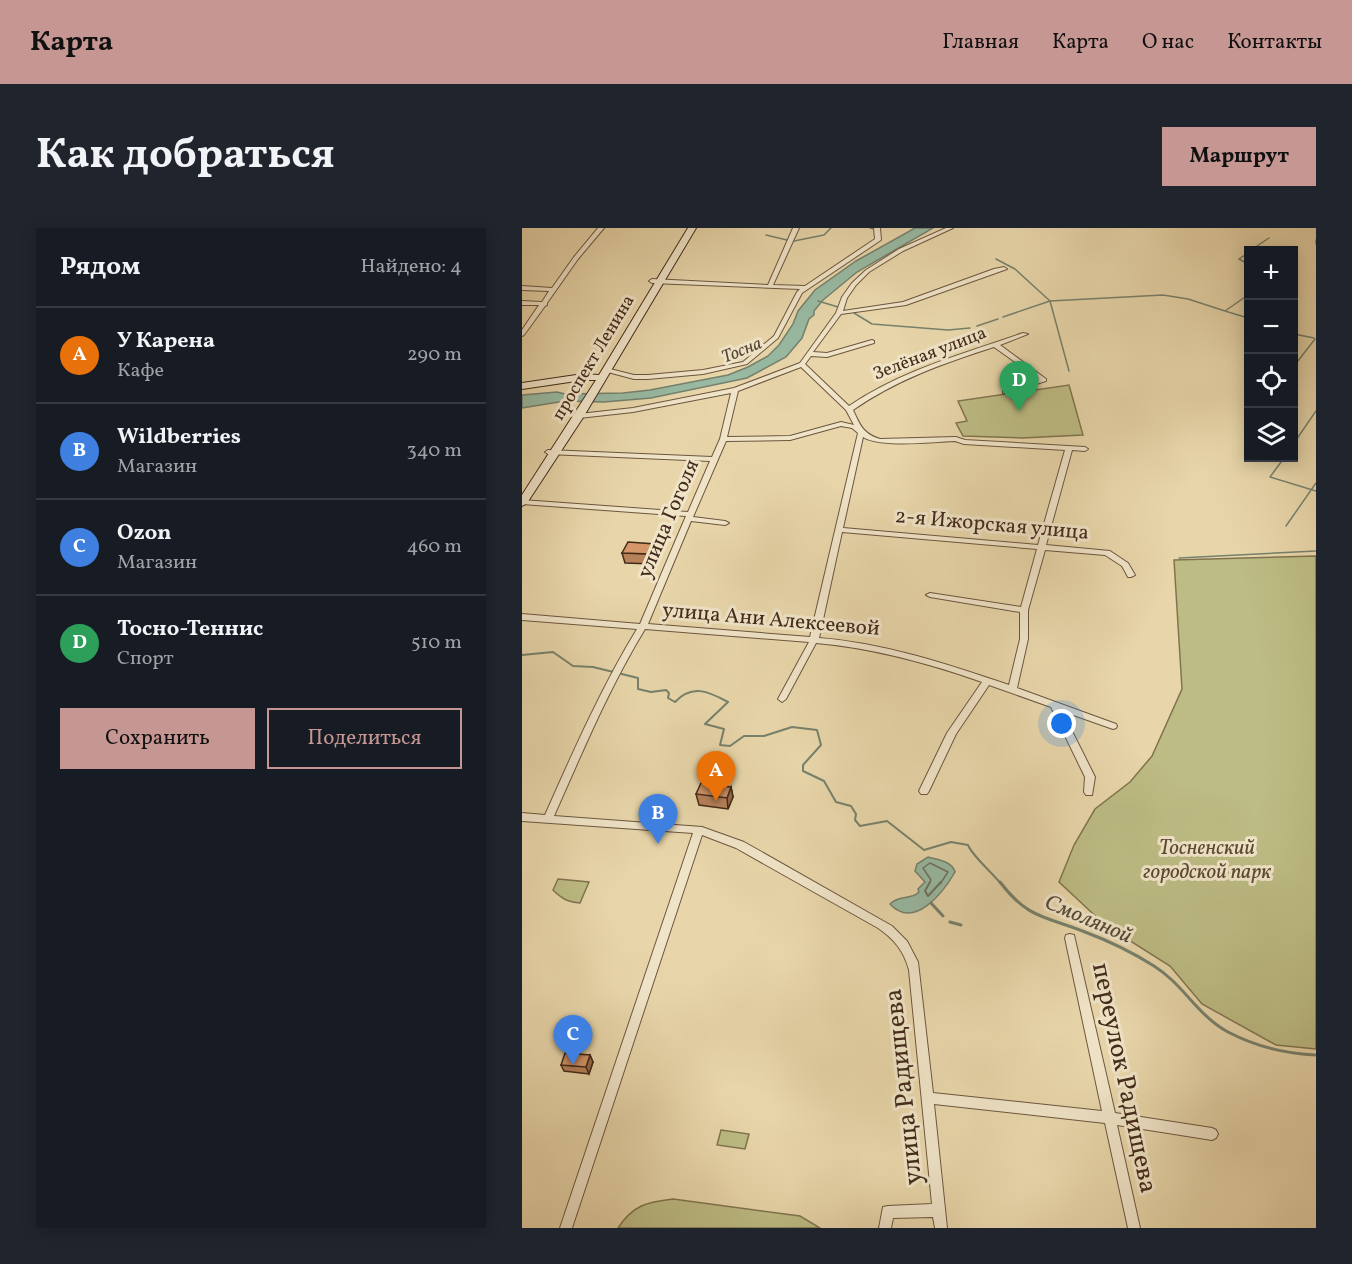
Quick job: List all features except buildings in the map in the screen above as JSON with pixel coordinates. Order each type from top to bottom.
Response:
[{"type":"main road","name":"проспект Ленина","points":[[522,493],[579,412],[685,228]]},
{"type":"main road","name":"проспект Ленина","points":[[598,378],[656,281],[692,228]]},
{"type":"main road","points":[[522,386],[598,378]]},
{"type":"main road","name":"проспект Ленина","points":[[522,502],[552,452]]},
{"type":"street","points":[[522,334],[552,290],[600,228]]},
{"type":"street","points":[[770,286],[796,228]]},
{"type":"street","points":[[598,378],[648,377],[703,372],[745,363],[776,337],[791,304],[804,288],[878,240],[877,228]]},
{"type":"street","points":[[579,412],[633,410],[735,390],[802,364],[839,313],[840,303],[852,285],[874,267],[902,250],[950,228]]},
{"type":"street","points":[[839,313],[904,304],[1004,269]]},
{"type":"street","points":[[656,281],[804,288]]},
{"type":"street","points":[[522,288],[552,290]]},
{"type":"street","points":[[522,303],[544,304]]},
{"type":"street","name":"Зелёная улица","points":[[849,409],[873,391],[932,366],[1025,334]]},
{"type":"street","points":[[809,354],[827,355],[872,342]]},
{"type":"street","points":[[996,345],[1044,381],[1005,392]]},
{"type":"street","points":[[782,699],[814,640],[861,432],[849,409],[802,364]]},
{"type":"street","name":"улица Гоголя","points":[[548,819],[624,657],[643,626],[723,440],[735,390]]},
{"type":"street","points":[[723,440],[790,438],[841,424],[849,425],[869,438],[880,441],[956,439],[964,442],[1085,449]]},
{"type":"street","points":[[1011,691],[1024,639],[1024,610],[1069,449]]},
{"type":"street","points":[[552,452],[713,459]]},
{"type":"street","points":[[522,502],[690,517],[725,523]]},
{"type":"street","name":"2-я Ижорская улица","points":[[840,530],[1107,553],[1125,565],[1131,575]]},
{"type":"street","points":[[930,596],[1024,610]]},
{"type":"street","name":"улица Ани Алексеевой","points":[[522,616],[814,640],[892,650],[1113,726]]},
{"type":"street","points":[[924,791],[952,733],[986,682]]},
{"type":"street","points":[[1054,706],[1090,777],[1089,792]]},
{"type":"street","points":[[522,817],[699,830],[567,1228]]},
{"type":"street","name":"улица Радищева","points":[[699,830],[732,840],[778,865],[882,925],[909,950],[914,970],[940,1228]]},
{"type":"street","name":"переулок Радищева","points":[[1070,938],[1134,1228]]},
{"type":"street","points":[[927,1098],[1110,1118],[1212,1134]]},
{"type":"street","points":[[885,1228],[888,1212],[939,1210]]},
{"type":"green space","points":[[1069,385],[1083,435],[1022,438],[963,436],[956,423],[967,421],[958,401]]},
{"type":"green space","name":"Тосненский городской парк","points":[[1316,556],[1316,1049],[1276,1045],[1202,1004],[1170,966],[1105,925],[1059,882],[1074,845],[1095,809],[1130,782],[1152,756],[1182,689],[1174,560]]},
{"type":"green space","points":[[558,879],[589,882],[580,903],[565,900],[553,890]]},
{"type":"green space","points":[[721,1130],[749,1134],[745,1149],[717,1145]]},
{"type":"green space","points":[[673,1199],[800,1216],[820,1228],[618,1228],[629,1214],[641,1206]]},
{"type":"water","points":[[915,228],[933,228],[857,272],[823,300],[809,319],[802,338],[786,357],[747,378],[651,398],[604,402],[565,401],[522,408],[522,395],[557,392],[565,394],[623,393],[650,390],[728,375],[748,367],[768,356],[779,345],[793,324],[798,311],[815,290],[856,261]]},
{"type":"water","points":[[928,857],[948,863],[955,872],[943,890],[927,906],[909,913],[899,911],[890,904],[897,899],[913,896],[919,892],[918,889],[925,882],[915,871],[917,864]]},
{"type":"waterway","points":[[794,241],[824,235],[831,228]]},
{"type":"waterway","points":[[870,228],[874,229]]},
{"type":"waterway","points":[[766,235],[787,240]]},
{"type":"waterway","points":[[1257,246],[1269,238]]},
{"type":"waterway","points":[[1244,256],[1239,259],[1244,262]]},
{"type":"waterway","points":[[996,259],[1015,269],[1050,301]]},
{"type":"waterway","points":[[1050,301],[1163,295],[1188,299],[1225,311]]},
{"type":"waterway","points":[[1225,311],[1244,298]]},
{"type":"waterway","points":[[818,301],[838,307]]},
{"type":"waterway","points":[[1003,317],[1050,301]]},
{"type":"waterway","points":[[1050,301],[1069,371]]},
{"type":"waterway","points":[[1225,311],[1244,317]]},
{"type":"waterway","points":[[854,313],[872,324],[948,330],[970,328]]},
{"type":"waterway","points":[[977,326],[998,319]]},
{"type":"waterway","points":[[1298,335],[1314,338]]},
{"type":"waterway","points":[[1298,361],[1315,339]]},
{"type":"waterway","points":[[1298,437],[1316,411]]},
{"type":"waterway","points":[[1281,462],[1270,477],[1311,490]]},
{"type":"waterway","points":[[1311,490],[1316,483]]},
{"type":"waterway","points":[[1286,526],[1311,490]]},
{"type":"waterway","points":[[1311,490],[1316,491]]},
{"type":"waterway","points":[[1179,558],[1316,551]]},
{"type":"waterway","name":"Смоляной","points":[[522,655],[553,652],[573,666],[593,667],[638,678],[638,689],[651,692],[666,690],[669,693],[668,698],[675,702],[681,696],[694,691],[714,695],[728,702],[705,724],[724,729],[720,745],[730,746],[744,736],[764,736],[792,727],[817,730],[821,745],[803,765],[803,771],[824,781],[836,802],[851,806],[856,814],[855,820],[860,826],[887,821],[924,850],[951,842],[968,845],[1001,884]]},
{"type":"waterway","name":"Смоляной","points":[[1000,882],[1019,903],[1038,915],[1112,943],[1154,966],[1174,982],[1208,1017],[1228,1032],[1271,1048],[1316,1055]]},
{"type":"waterway","points":[[931,903],[943,916]]},
{"type":"waterway","points":[[950,922],[961,925]]},
{"type":"place","name":"Тосно-Теннис","points":[[1019,411]]},
{"type":"place","name":"У Карена","points":[[716,801]]},
{"type":"place","name":"Wildberries","points":[[658,844]]},
{"type":"place","name":"Ozon","points":[[573,1065]]},
{"type":"water label","name":"Тосна","points":[[742,351]]}]
